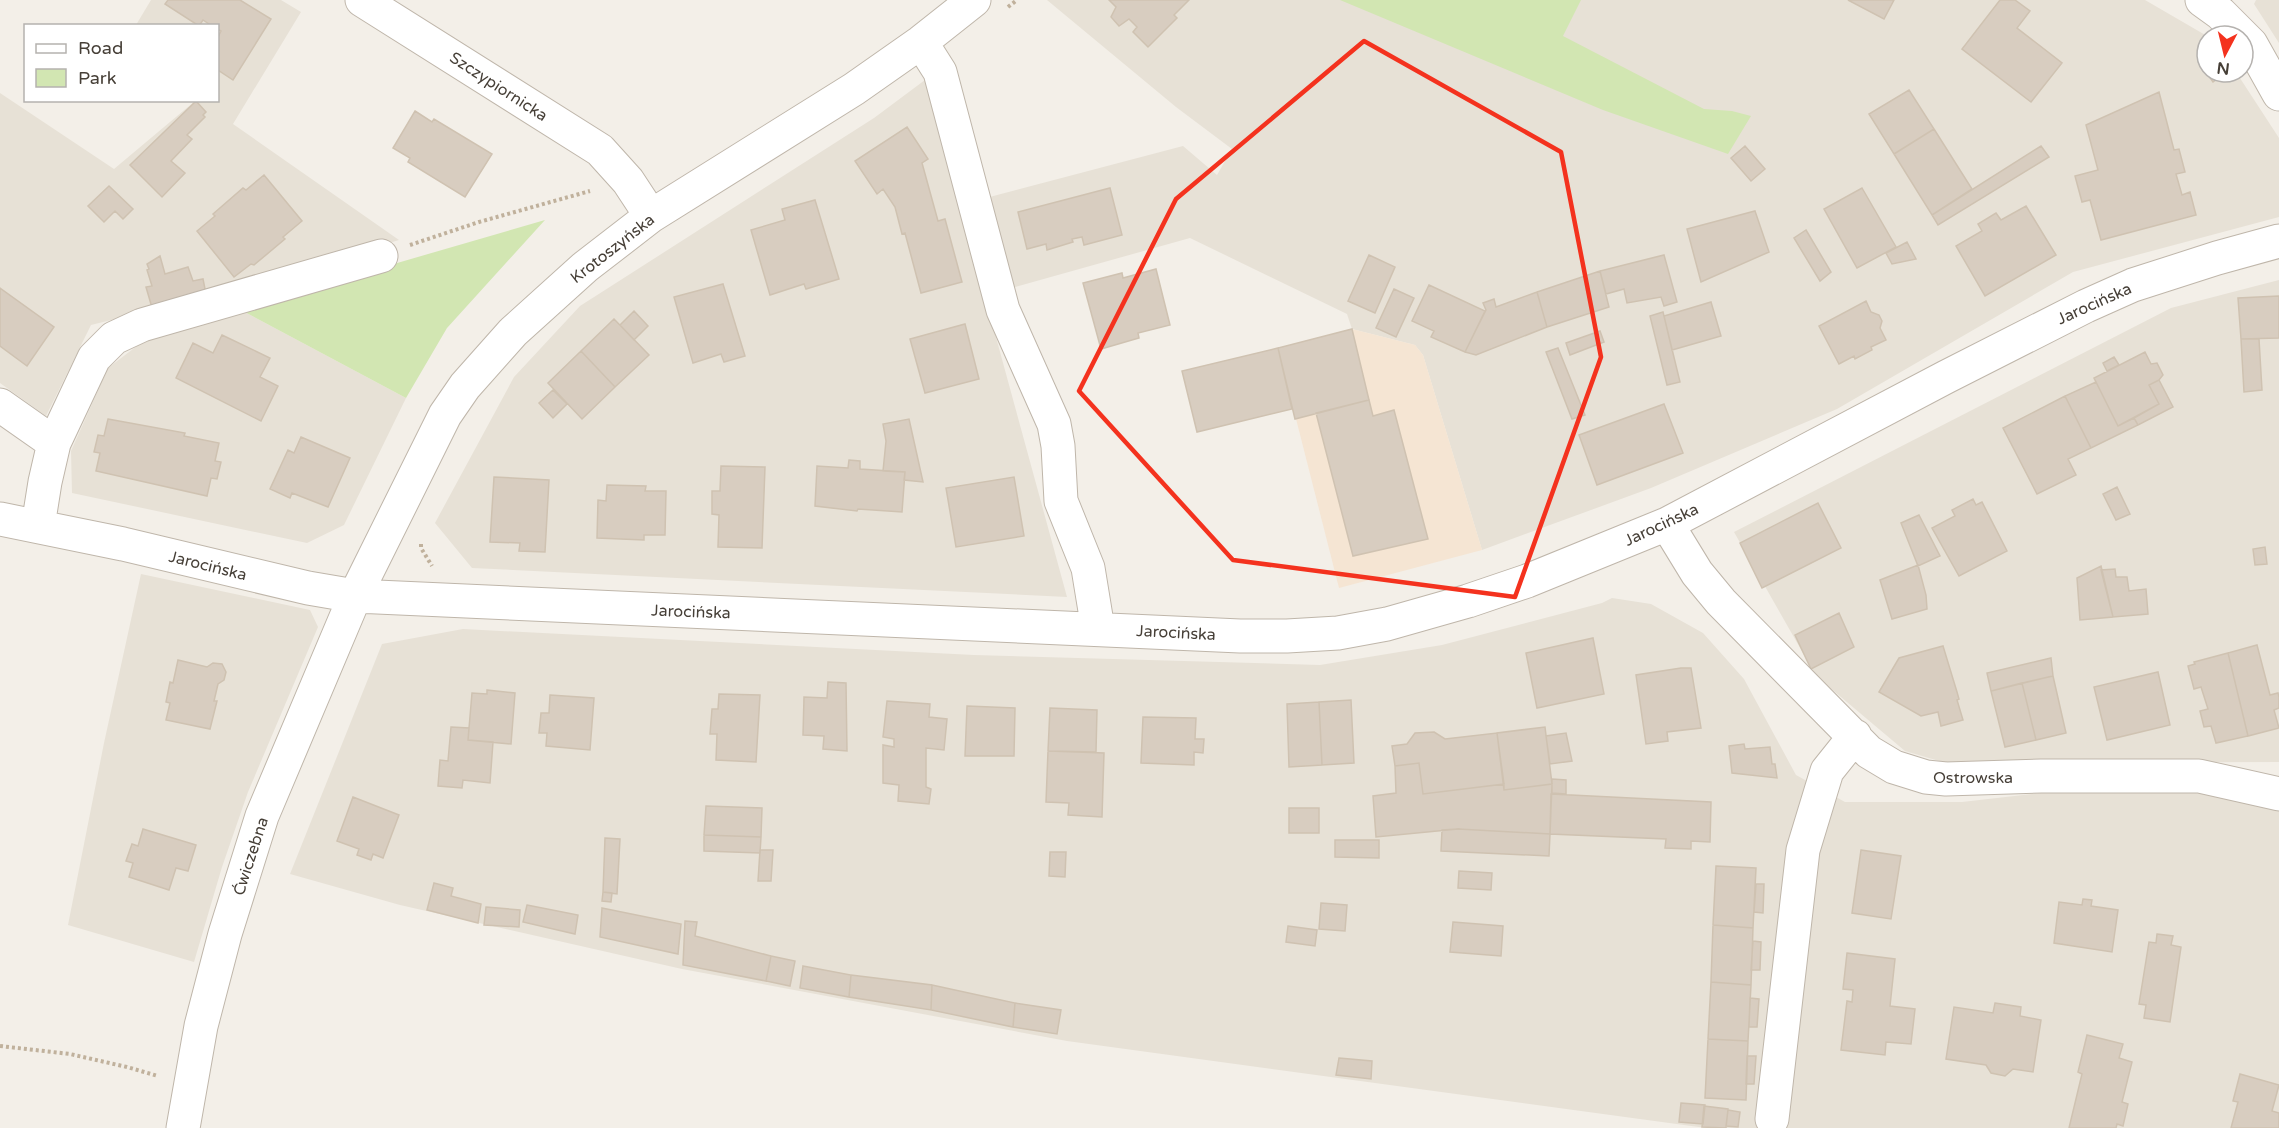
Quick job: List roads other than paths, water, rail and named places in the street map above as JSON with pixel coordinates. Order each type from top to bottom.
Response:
[{"type":"street","name":"Szczypiornicka","points":[[362,0],[600,150],[628,181],[651,216]]},
{"type":"street","points":[[2202,0],[2220,13],[2251,44],[2279,94]]},
{"type":"street","name":"Krotoszyńska","points":[[355,596],[445,415],[465,386],[513,332],[585,267],[651,216],[854,89],[921,42],[987,7]]},
{"type":"street","points":[[921,42],[940,72],[1004,310],[1054,424],[1058,446],[1061,501],[1088,568],[1098,629]]},
{"type":"street","name":"Jarocińska","points":[[0,519],[308,588],[355,596],[1287,636],[1348,631],[1387,624],[1468,602],[1527,581],[1666,524],[1956,371],[2086,306],[2133,285],[2279,241]]},
{"type":"street","points":[[38,526],[54,443],[94,358],[114,338],[142,325],[381,256]]},
{"type":"street","points":[[0,405],[54,443]]},
{"type":"street","name":"Ostrowska","points":[[1666,524],[1697,573],[1721,602],[1869,752],[1894,767],[1926,777],[1946,779],[2199,776],[2279,794]]},
{"type":"street","name":"Ćwiczebna","points":[[183,1128],[201,1026],[225,934],[262,816],[355,596]]},
{"type":"street","points":[[1772,1119],[1803,850],[1827,771],[1855,736]]}]
